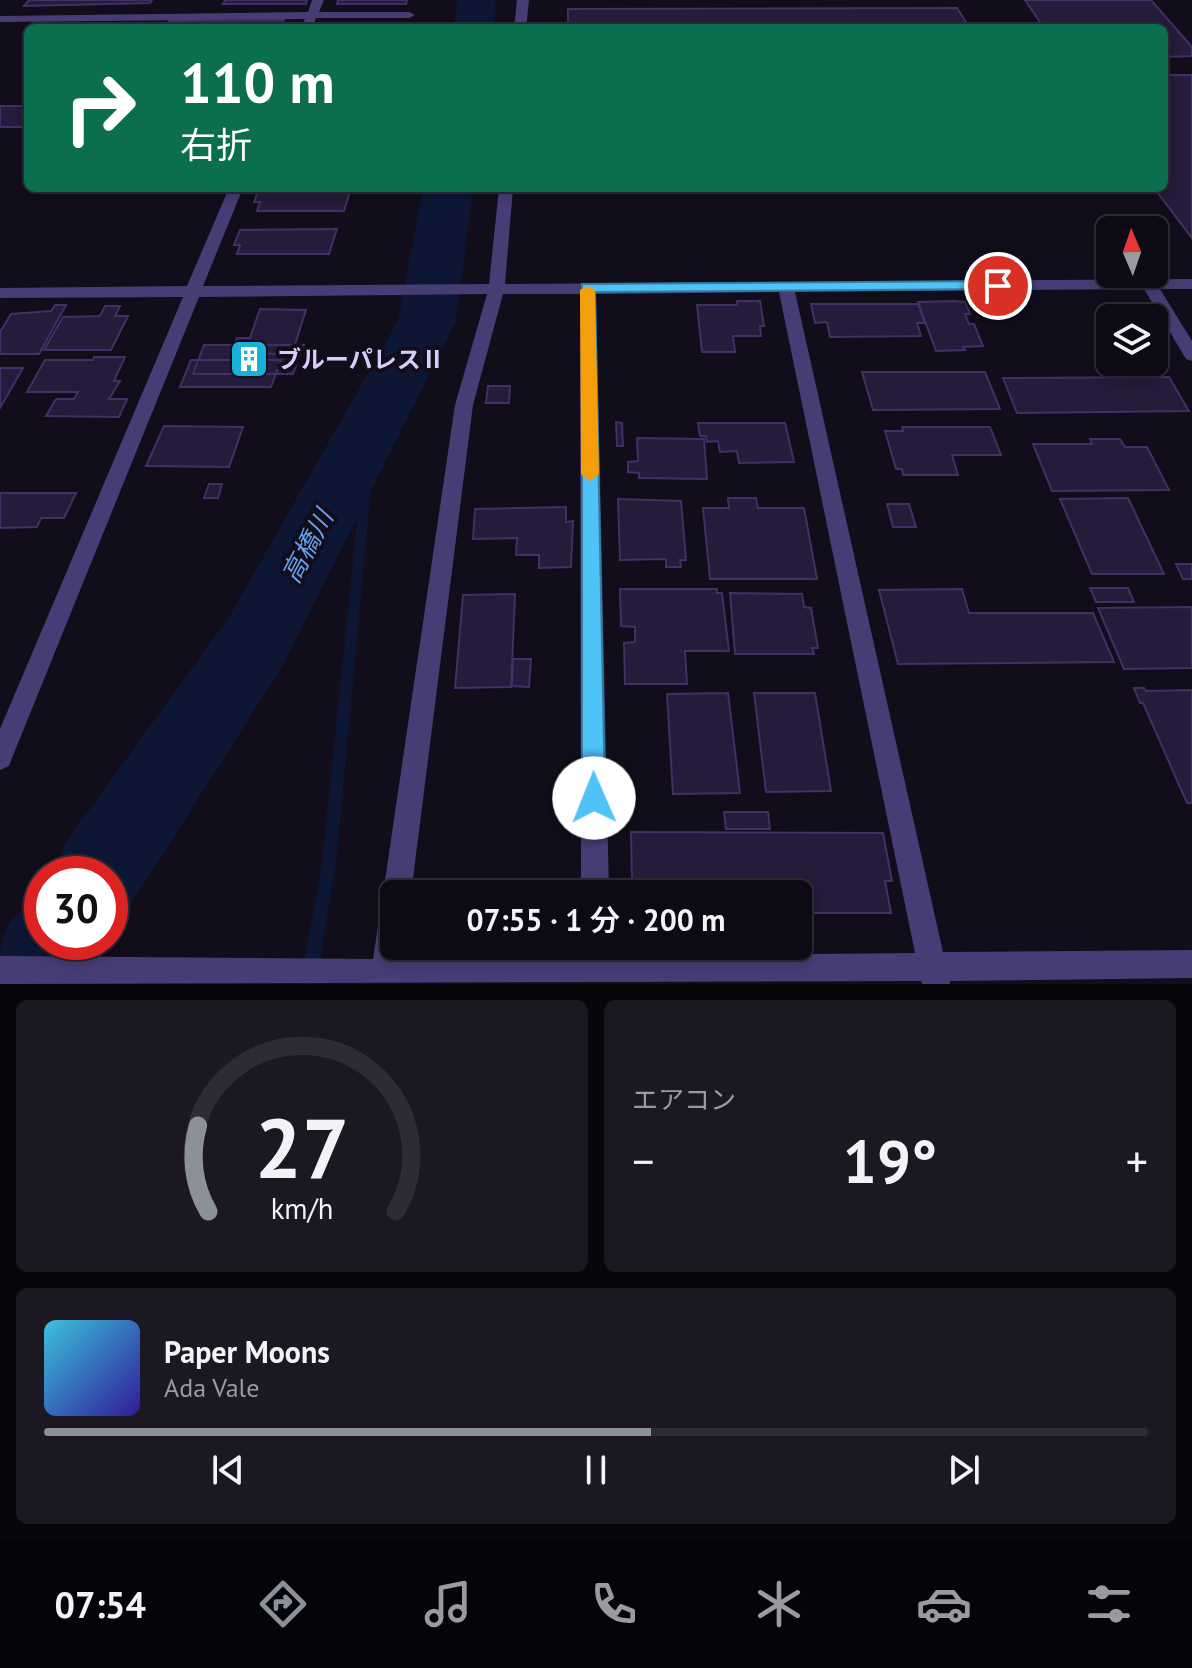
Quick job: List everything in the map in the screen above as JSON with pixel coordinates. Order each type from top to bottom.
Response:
[{"type":"street","points":[[308,24],[318,0]]},
{"type":"street","points":[[520,24],[523,0]]},
{"type":"street","points":[[2,13],[409,15]]},
{"type":"street","points":[[0,758],[234,192]]},
{"type":"street","points":[[399,880],[464,405],[505,192]]},
{"type":"street","points":[[0,293],[1096,284]]},
{"type":"street","points":[[1168,284],[1192,284]]},
{"type":"street","points":[[786,287],[934,976]]},
{"type":"street","points":[[588,288],[595,880]]},
{"type":"street","points":[[1151,288],[1192,355]]},
{"type":"street","points":[[0,970],[201,977],[275,974],[375,977],[595,967],[934,976],[1192,964]]},
{"type":"building","points":[[29,0],[152,0],[150,3],[24,6]]},
{"type":"building","points":[[225,0],[307,0],[306,4],[223,4]]},
{"type":"building","points":[[338,0],[407,0],[406,4],[337,4]]},
{"type":"building","points":[[338,0],[407,0],[406,4],[337,4]]},
{"type":"building","points":[[1025,0],[1151,0],[1192,47],[1192,56],[1168,57],[1168,24],[1041,24]]},
{"type":"building","points":[[957,8],[967,24],[568,24],[568,9]]},
{"type":"building","points":[[284,20],[282,24],[167,24],[169,21]]},
{"type":"building","points":[[168,23],[280,23],[279,24]]},
{"type":"building","points":[[1168,75],[1192,75],[1192,238],[1157,192],[1168,192]]},
{"type":"building","points":[[0,106],[24,106],[24,127],[0,127]]},
{"type":"building","points":[[258,192],[350,192],[344,211],[257,211],[260,202],[254,202]]},
{"type":"building","points":[[337,229],[329,254],[237,254],[240,245],[234,245],[240,230]]},
{"type":"building","points":[[737,301],[760,301],[764,326],[760,326],[761,336],[733,336],[735,352],[702,352],[697,305],[737,305]]},
{"type":"building","points":[[918,302],[965,302],[970,314],[965,314],[969,324],[974,324],[983,346],[936,351]]},
{"type":"building","points":[[811,304],[918,304],[925,323],[917,323],[921,336],[830,337],[827,322],[815,323]]},
{"type":"building","points":[[55,305],[66,305],[39,354],[0,354],[0,332],[11,314],[51,311]]},
{"type":"building","points":[[105,306],[120,306],[115,316],[128,316],[111,350],[44,350],[63,317],[100,316]]},
{"type":"building","points":[[260,309],[306,310],[292,354],[231,353],[237,338],[250,338]]},
{"type":"building","name":"ブルーパレスⅡ","points":[[204,345],[304,345],[293,374],[193,374]]},
{"type":"building","points":[[94,357],[125,357],[114,381],[120,381],[109,399],[127,399],[119,417],[46,416],[56,399],[74,399],[78,392],[27,392],[45,360],[93,360]]},
{"type":"building","points":[[191,360],[281,360],[271,387],[180,387]]},
{"type":"building","points":[[0,368],[23,368],[0,408]]},
{"type":"building","points":[[862,372],[985,372],[1000,409],[873,410]]},
{"type":"building","points":[[1169,377],[1189,411],[1017,413],[1003,378]]},
{"type":"building","points":[[488,386],[510,386],[509,403],[486,403]]},
{"type":"building","points":[[616,422],[622,423],[623,446],[617,446]]},
{"type":"building","points":[[698,423],[785,423],[794,462],[739,463],[737,451],[720,452],[718,441],[707,442],[706,436],[700,436]]},
{"type":"building","points":[[164,426],[243,427],[229,467],[146,466]]},
{"type":"building","points":[[902,427],[990,427],[1001,455],[952,455],[958,475],[903,475],[902,469],[896,469],[885,431],[903,431]]},
{"type":"building","points":[[637,438],[704,439],[707,479],[639,478],[639,473],[628,472],[628,462],[638,461]]},
{"type":"building","points":[[1090,439],[1120,439],[1125,447],[1147,447],[1169,490],[1052,491],[1033,444],[1092,444]]},
{"type":"building","points":[[209,484],[222,484],[218,498],[204,498]]},
{"type":"building","points":[[0,493],[76,493],[64,518],[41,518],[37,527],[0,528]]},
{"type":"building","points":[[728,498],[756,498],[758,508],[804,508],[817,579],[710,579],[703,508],[729,508]]},
{"type":"building","points":[[1128,498],[1164,574],[1092,574],[1060,499]]},
{"type":"building","points":[[618,499],[681,501],[686,560],[680,560],[681,567],[666,567],[666,559],[620,560]]},
{"type":"building","points":[[887,504],[909,504],[916,527],[893,527]]},
{"type":"building","points":[[566,507],[566,522],[573,521],[571,567],[539,568],[539,555],[516,555],[517,538],[473,539],[475,509]]},
{"type":"building","points":[[1176,564],[1192,564],[1192,579],[1183,579]]},
{"type":"building","points":[[1090,588],[1128,588],[1134,602],[1096,602]]},
{"type":"building","points":[[620,589],[717,589],[717,593],[722,593],[729,651],[685,651],[687,684],[625,684],[624,643],[635,642],[635,627],[621,626]]},
{"type":"building","points":[[962,589],[969,613],[1093,613],[1114,662],[898,664],[879,590]]},
{"type":"building","points":[[730,593],[802,594],[804,607],[811,608],[818,648],[812,648],[814,654],[735,654]]},
{"type":"building","points":[[515,594],[511,687],[455,688],[463,595]]},
{"type":"building","points":[[1192,607],[1192,668],[1124,669],[1098,608]]},
{"type":"building","points":[[513,659],[531,659],[529,687],[512,686]]},
{"type":"building","points":[[1134,688],[1144,688],[1146,691],[1192,690],[1192,803],[1187,803]]},
{"type":"building","points":[[728,693],[740,793],[673,794],[667,694]]},
{"type":"building","points":[[754,693],[815,693],[831,791],[766,792]]},
{"type":"building","points":[[724,812],[768,812],[770,829],[726,829]]},
{"type":"building","points":[[631,832],[883,833],[892,881],[885,881],[891,913],[812,913],[812,880],[632,880]]},
{"type":"waterway","name":"高橋川","points":[[474,24],[477,0]]},
{"type":"waterway","name":"高橋川","points":[[110,856],[256,641],[427,321],[447,192]]},
{"type":"waterway","points":[[308,984],[329,864],[372,423]]},
{"type":"waterway","name":"高橋川","points":[[23,984],[40,960]]},
{"type":"slow traffic","points":[[588,290],[590,474]]},
{"type":"place","name":"ブルーパレスⅡ","points":[[249,359]]},
{"type":"route","points":[[594,798],[588,288],[998,286]]}]
